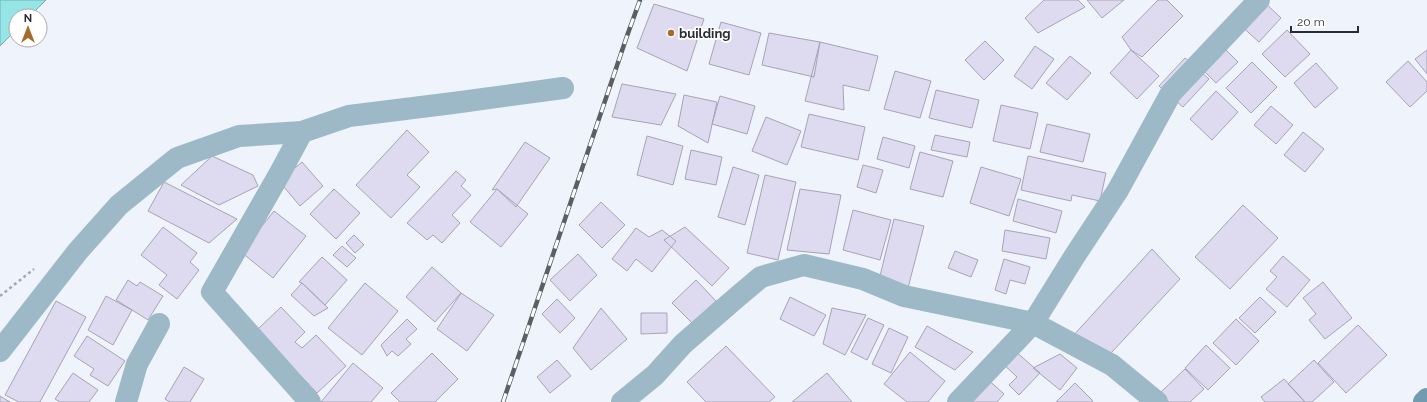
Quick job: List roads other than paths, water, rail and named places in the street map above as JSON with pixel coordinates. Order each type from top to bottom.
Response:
[{"type":"main road","points":[[1424,402],[1427,399]]},
{"type":"street","points":[[958,402],[1033,323],[1118,190],[1171,93],[1259,0]]},
{"type":"street","points":[[0,351],[78,251],[119,205],[177,158],[238,136],[302,132],[349,116],[563,88]]},
{"type":"street","points":[[302,132],[212,292],[310,402]]},
{"type":"street","points":[[622,402],[655,375],[683,344],[761,277],[804,264],[863,279],[904,296],[1033,323],[1112,365],[1157,402]]},
{"type":"street","points":[[126,402],[137,364],[159,324]]},
{"type":"water","points":[[0,0],[46,0],[38,8],[8,8],[8,38],[0,46]]},
{"type":"railway","points":[[503,402],[640,0]]},
{"type":"place","name":"building","points":[[671,33]]}]
